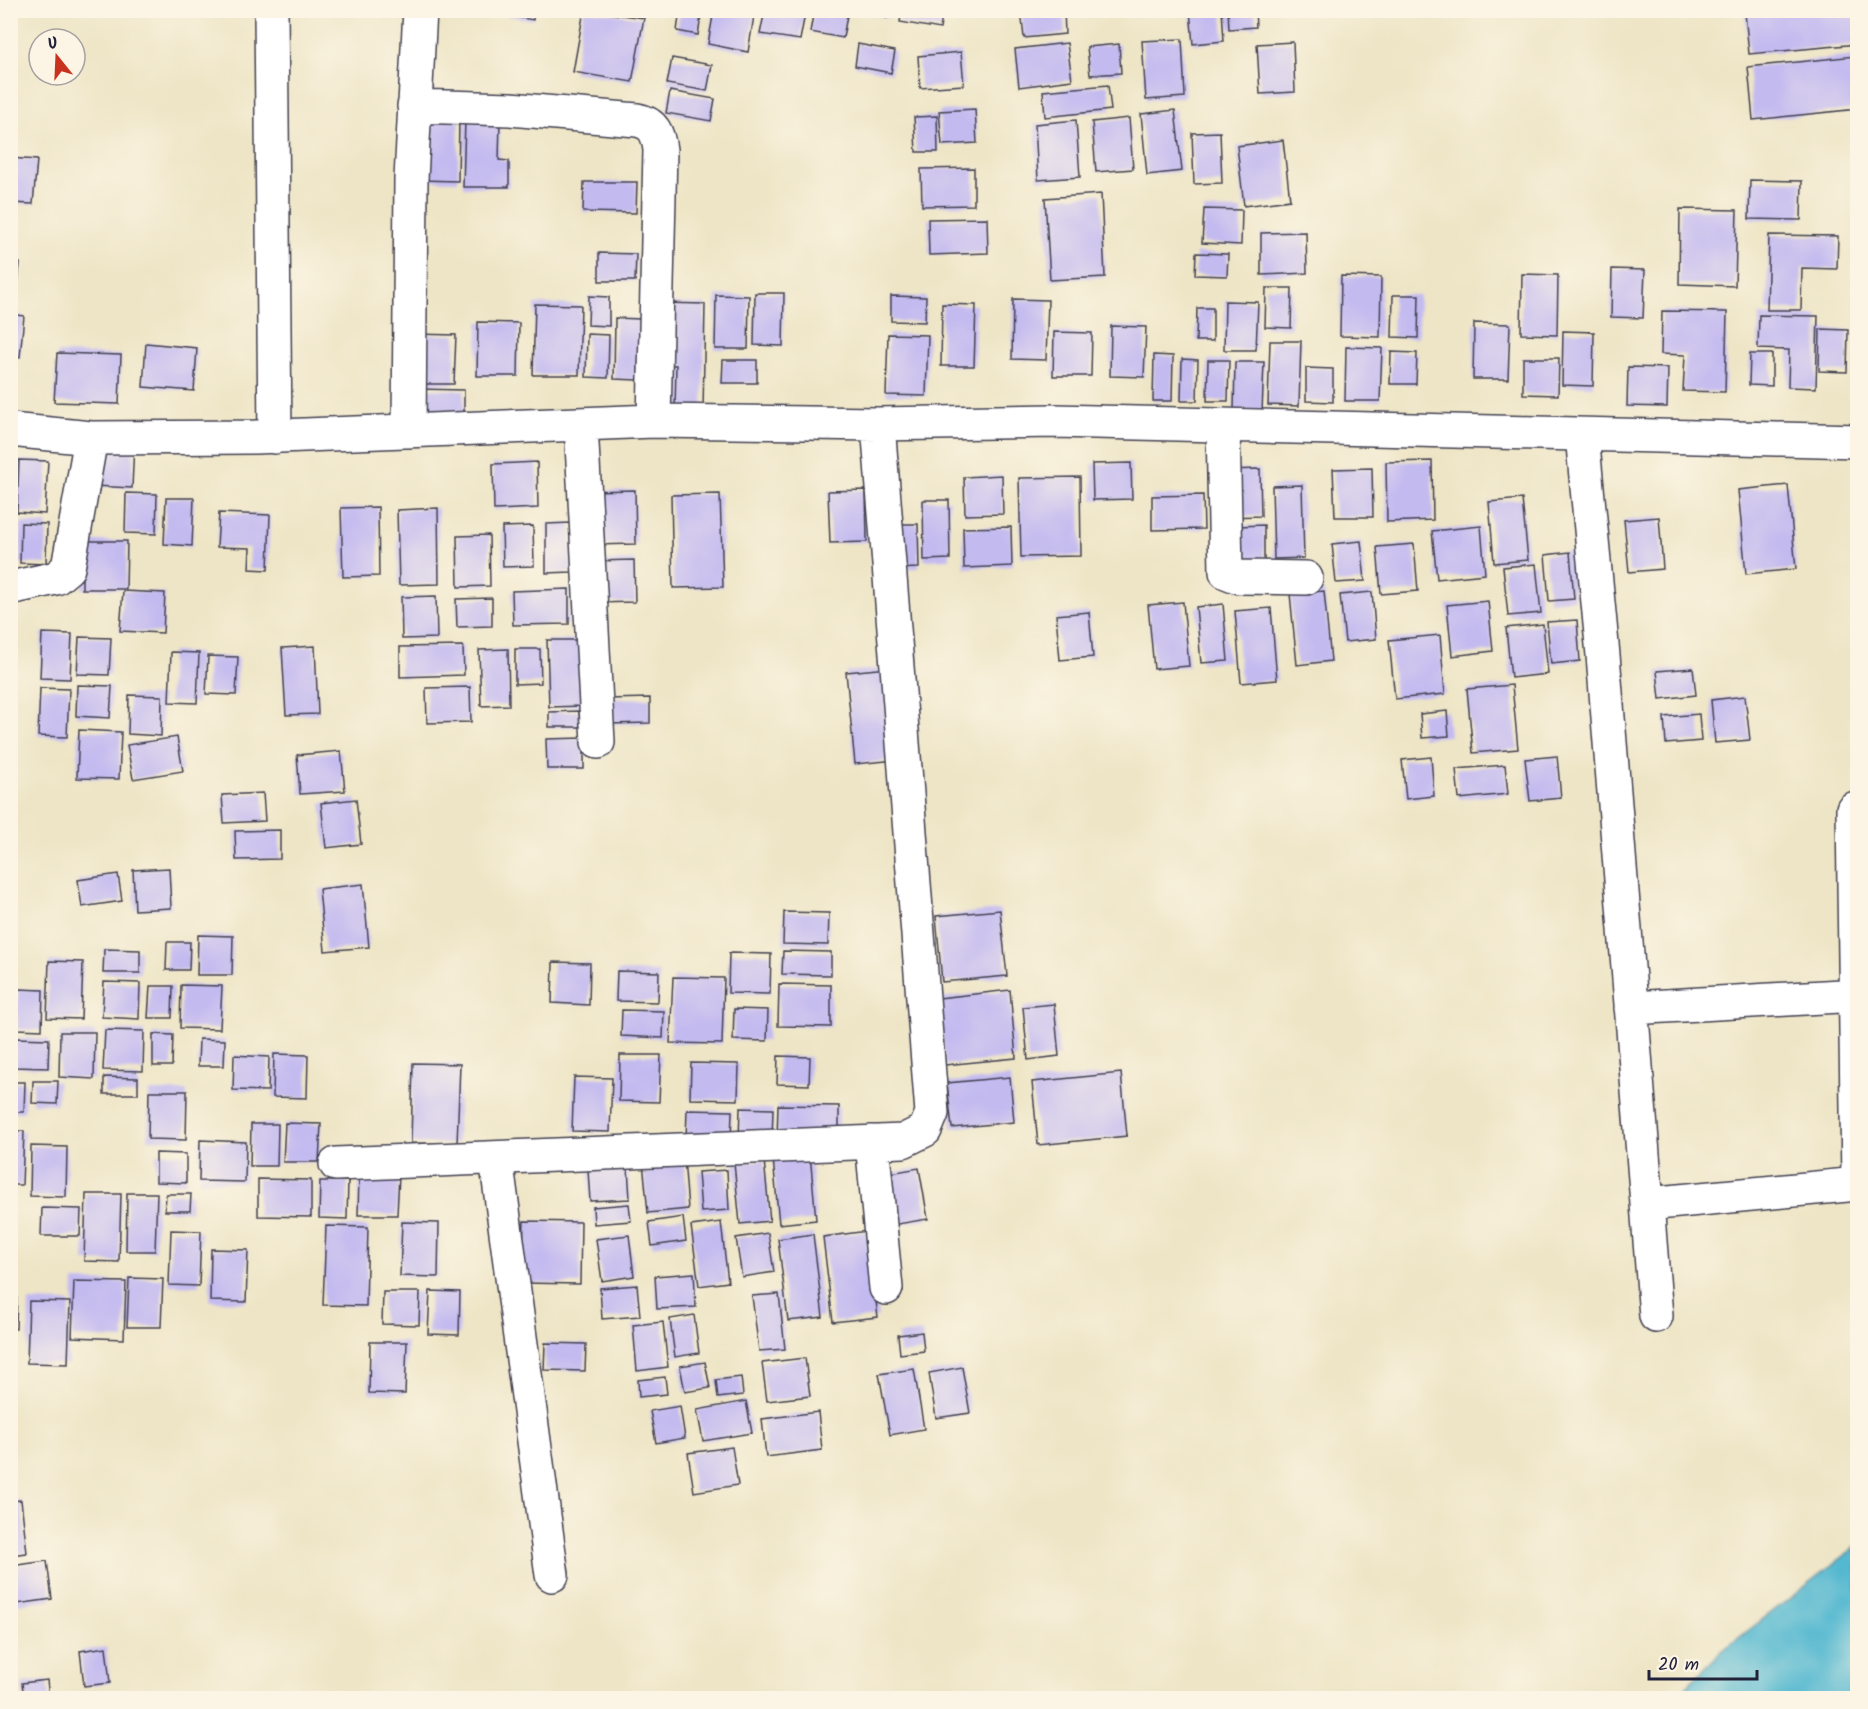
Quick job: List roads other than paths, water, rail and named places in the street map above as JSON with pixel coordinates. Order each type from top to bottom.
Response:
[{"type":"street","points":[[271,10],[275,437]]},
{"type":"street","points":[[410,431],[411,179],[420,10]]},
{"type":"street","points":[[414,106],[510,109],[637,120],[651,124],[657,135],[660,150],[654,421]]},
{"type":"street","points":[[10,430],[92,438],[275,437],[654,421],[878,424],[1054,421],[1857,441]]},
{"type":"street","points":[[336,1164],[903,1141],[921,1134],[929,1126],[932,1113],[878,424]]},
{"type":"street","points":[[581,425],[598,742]]},
{"type":"street","points":[[1223,425],[1226,572],[1239,577],[1306,578]]},
{"type":"street","points":[[1582,435],[1656,1316]]},
{"type":"street","points":[[10,588],[56,578],[69,568],[92,438]]},
{"type":"street","points":[[1647,1204],[1857,1184],[1854,809],[1857,809]]},
{"type":"street","points":[[1631,1008],[1857,995]]},
{"type":"street","points":[[872,1142],[886,1288]]},
{"type":"street","points":[[496,1158],[552,1575]]},
{"type":"water","points":[[1857,1546],[1857,1698],[1675,1698],[1722,1651]]}]
